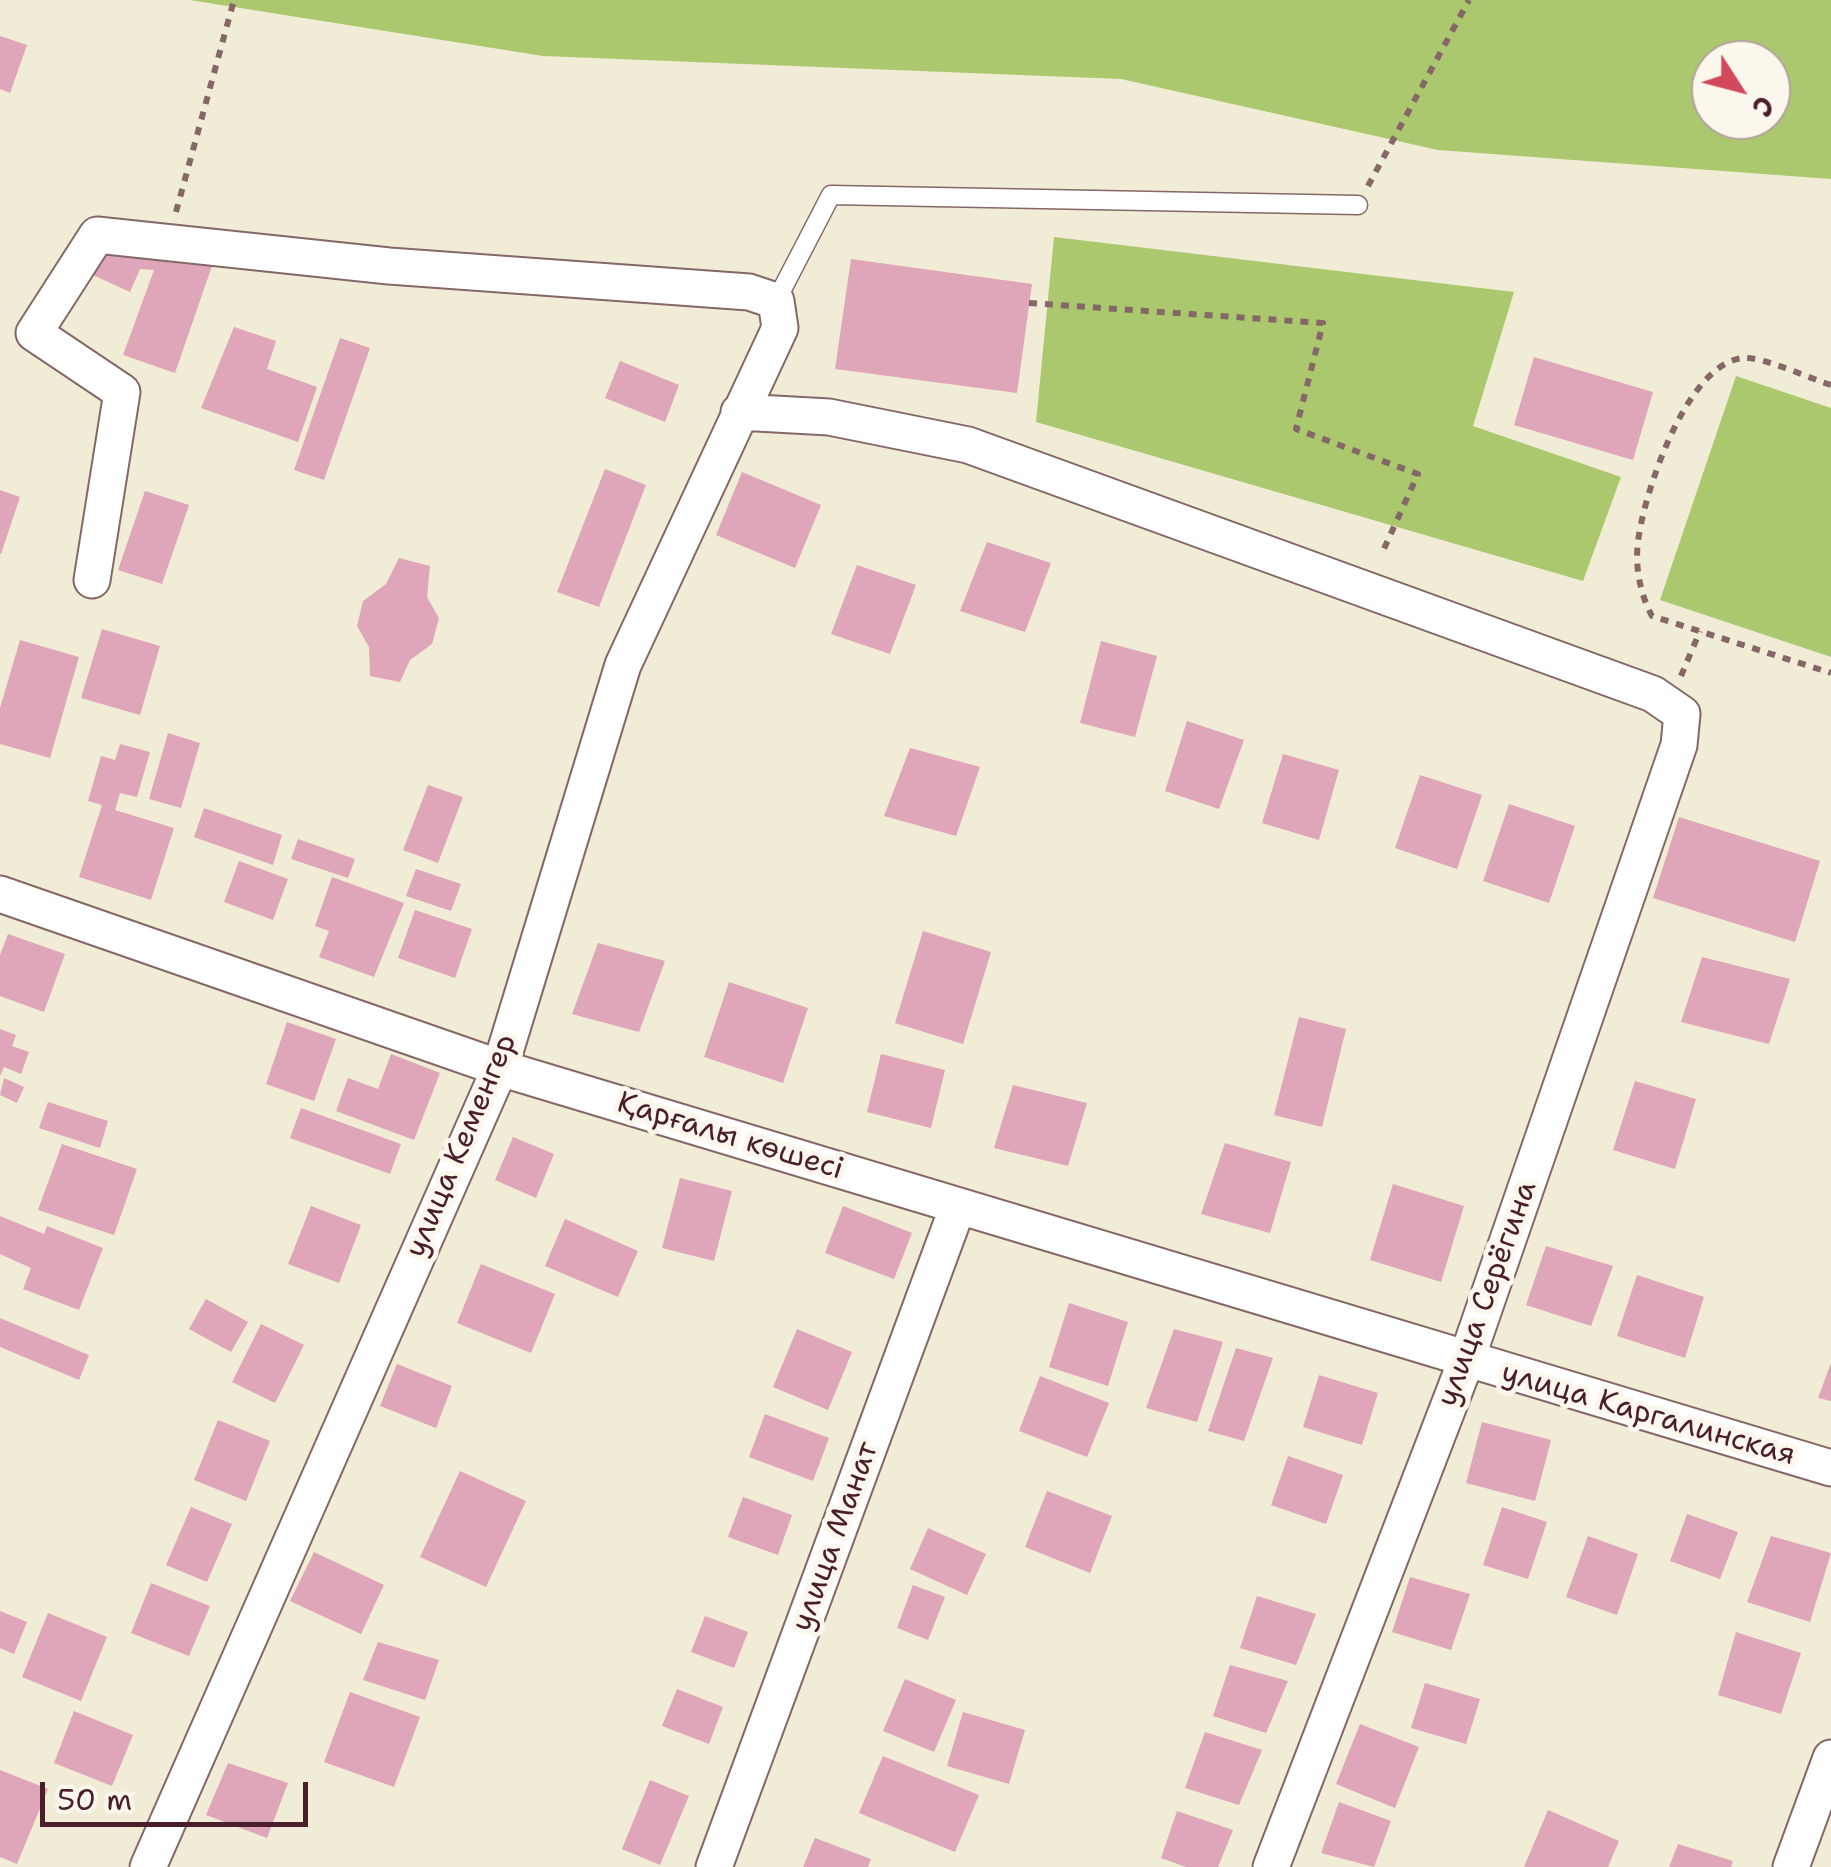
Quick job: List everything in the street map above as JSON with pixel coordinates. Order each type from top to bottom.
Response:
[{"type":"street","points":[[92,580],[122,392],[34,333],[97,235],[389,266],[749,292],[776,301]]},
{"type":"street","name":"улица Кеменгер","points":[[148,1867],[500,1068],[623,665],[780,328],[776,301]]},
{"type":"street","points":[[739,412],[829,417],[968,445],[1653,694],[1675,709]]},
{"type":"street","name":"улица Серёгина","points":[[1271,1867],[1466,1361],[1672,764],[1675,709]]},
{"type":"street","name":"Қарғалы көшесі","points":[[1,897],[500,1068],[1466,1361]]},
{"type":"street","name":"улица Манат","points":[[714,1867],[958,1206]]},
{"type":"street","name":"улица Каргалинская","points":[[1466,1361],[1831,1468]]},
{"type":"street","points":[[1791,1867],[1831,1758]]},
{"type":"lane","points":[[776,301],[831,195],[1358,205]]},
{"type":"path","points":[[168,242],[234,0]]},
{"type":"path","points":[[1358,205],[1469,0]]},
{"type":"path","points":[[1029,303],[1324,323],[1296,429],[1418,474],[1383,551]]},
{"type":"path","points":[[1831,385],[1745,357],[1719,366],[1681,415],[1653,475],[1638,538],[1640,595],[1652,616],[1831,673]]},
{"type":"path","points":[[1675,709],[1700,631]]},
{"type":"green space","points":[[190,0],[1831,0],[1831,179],[1438,150],[1121,79],[543,56]]},
{"type":"green space","points":[[1054,237],[1514,292],[1473,426],[1621,477],[1583,581],[1036,422]]},
{"type":"green space","points":[[1736,376],[1831,408],[1831,657],[1660,600]]},
{"type":"building","points":[[0,36],[27,45],[10,93],[0,89]]},
{"type":"building","points":[[106,246],[213,263],[175,373],[123,355],[154,270],[140,269],[130,292],[93,275]]},
{"type":"building","points":[[851,259],[1032,284],[1017,393],[835,369]]},
{"type":"building","points":[[234,327],[276,341],[267,369],[317,387],[298,442],[201,408]]},
{"type":"building","points":[[340,338],[370,348],[324,480],[294,470]]},
{"type":"building","points":[[1534,357],[1653,392],[1633,460],[1514,425]]},
{"type":"building","points":[[620,361],[679,385],[665,422],[605,398]]},
{"type":"building","points":[[605,469],[646,485],[599,607],[557,592]]},
{"type":"building","points":[[742,472],[821,505],[795,568],[716,535]]},
{"type":"building","points":[[0,490],[20,497],[1,554],[0,553]]},
{"type":"building","points":[[145,491],[189,505],[162,584],[118,570]]},
{"type":"building","points":[[987,542],[1051,563],[1025,632],[960,611]]},
{"type":"building","points":[[399,558],[430,566],[427,597],[439,618],[432,644],[410,660],[400,682],[370,676],[369,647],[357,626],[363,601],[386,584]]},
{"type":"building","points":[[857,565],[916,585],[890,654],[831,634]]},
{"type":"building","points":[[102,629],[160,646],[140,715],[81,698]]},
{"type":"building","points":[[20,640],[79,657],[50,758],[0,744],[0,708]]},
{"type":"building","points":[[1101,641],[1157,656],[1135,737],[1080,723]]},
{"type":"building","points":[[1187,721],[1244,740],[1219,809],[1165,791]]},
{"type":"building","points":[[168,733],[200,743],[181,808],[149,799]]},
{"type":"building","points":[[120,744],[150,752],[137,797],[120,793],[115,810],[174,828],[151,900],[79,877],[102,805],[88,801],[101,756],[115,760]]},
{"type":"building","points":[[910,748],[980,767],[956,836],[884,816]]},
{"type":"building","points":[[1283,754],[1339,770],[1319,840],[1262,823]]},
{"type":"building","points":[[1420,775],[1482,795],[1457,869],[1395,848]]},
{"type":"building","points":[[428,785],[463,797],[438,863],[403,850]]},
{"type":"building","points":[[1509,804],[1575,826],[1549,903],[1483,881]]},
{"type":"building","points":[[204,808],[282,835],[273,865],[194,837]]},
{"type":"building","points":[[1679,817],[1820,861],[1795,942],[1653,898]]},
{"type":"building","points":[[298,839],[355,859],[348,878],[291,859]]},
{"type":"building","points":[[239,861],[288,879],[273,920],[224,902]]},
{"type":"building","points":[[416,869],[461,884],[451,911],[406,896]]},
{"type":"building","points":[[332,877],[404,903],[374,977],[319,957],[329,931],[315,926]]},
{"type":"building","points":[[415,910],[472,929],[455,978],[398,958]]},
{"type":"building","points":[[923,931],[991,952],[963,1044],[895,1023]]},
{"type":"building","points":[[8,934],[65,954],[44,1012],[0,996],[0,955]]},
{"type":"building","points":[[598,943],[665,961],[639,1032],[572,1014]]},
{"type":"building","points":[[1702,957],[1790,979],[1769,1044],[1681,1022]]},
{"type":"building","points":[[729,982],[808,1008],[783,1083],[704,1057]]},
{"type":"building","points":[[1299,1017],[1346,1029],[1322,1127],[1274,1115]]},
{"type":"building","points":[[287,1022],[336,1039],[314,1101],[266,1084]]},
{"type":"building","points":[[0,1029],[16,1035],[12,1046],[29,1052],[21,1074],[4,1067],[0,1076]]},
{"type":"building","points":[[391,1054],[440,1073],[414,1140],[336,1111],[348,1078],[378,1089]]},
{"type":"building","points":[[881,1054],[945,1070],[931,1128],[867,1112]]},
{"type":"building","points":[[4,1078],[24,1087],[17,1103],[0,1095]]},
{"type":"building","points":[[1635,1081],[1696,1099],[1675,1169],[1613,1150]]},
{"type":"building","points":[[1013,1085],[1087,1103],[1068,1166],[994,1148]]},
{"type":"building","points":[[48,1102],[108,1121],[100,1148],[39,1128]]},
{"type":"building","points":[[301,1108],[401,1144],[390,1174],[290,1138]]},
{"type":"building","points":[[513,1137],[554,1154],[536,1198],[495,1180]]},
{"type":"building","points":[[1225,1143],[1291,1162],[1270,1233],[1201,1214]]},
{"type":"building","points":[[62,1144],[137,1169],[114,1235],[38,1210]]},
{"type":"building","points":[[680,1178],[732,1191],[714,1261],[662,1248]]},
{"type":"building","points":[[1393,1184],[1464,1206],[1441,1282],[1370,1260]]},
{"type":"building","points":[[311,1206],[361,1225],[339,1283],[288,1264]]},
{"type":"building","points":[[843,1206],[912,1233],[894,1279],[825,1253]]},
{"type":"building","points":[[0,1216],[44,1234],[47,1226],[103,1248],[79,1310],[23,1289],[31,1268],[0,1254]]},
{"type":"building","points":[[565,1219],[638,1251],[618,1297],[545,1266]]},
{"type":"building","points":[[1546,1246],[1613,1266],[1591,1326],[1526,1305]]},
{"type":"building","points":[[481,1264],[555,1294],[531,1353],[457,1323]]},
{"type":"building","points":[[1637,1275],[1704,1297],[1685,1358],[1617,1336]]},
{"type":"building","points":[[206,1299],[248,1322],[231,1352],[189,1329]]},
{"type":"building","points":[[1069,1303],[1128,1322],[1108,1386],[1049,1367]]},
{"type":"building","points":[[0,1318],[89,1355],[79,1380],[0,1347]]},
{"type":"building","points":[[261,1324],[304,1345],[275,1403],[232,1382]]},
{"type":"building","points":[[797,1329],[852,1352],[828,1410],[773,1387]]},
{"type":"building","points":[[1174,1329],[1223,1342],[1197,1422],[1146,1408]]},
{"type":"building","points":[[1236,1348],[1273,1358],[1244,1441],[1208,1431]]},
{"type":"building","points":[[1831,1363],[1831,1401],[1818,1398]]},
{"type":"building","points":[[397,1364],[452,1386],[436,1428],[380,1406]]},
{"type":"building","points":[[1319,1375],[1378,1393],[1362,1445],[1303,1427]]},
{"type":"building","points":[[1040,1376],[1109,1403],[1087,1457],[1019,1431]]},
{"type":"building","points":[[765,1414],[829,1438],[813,1481],[749,1457]]},
{"type":"building","points":[[218,1420],[270,1441],[246,1501],[194,1480]]},
{"type":"building","points":[[1482,1422],[1551,1440],[1535,1501],[1466,1483]]},
{"type":"building","points":[[1288,1456],[1343,1475],[1326,1524],[1271,1505]]},
{"type":"building","points":[[460,1471],[526,1501],[486,1587],[420,1557]]},
{"type":"building","points":[[1047,1491],[1112,1516],[1090,1573],[1025,1547]]},
{"type":"building","points":[[743,1497],[792,1515],[778,1555],[728,1537]]},
{"type":"building","points":[[191,1507],[232,1524],[207,1582],[166,1565]]},
{"type":"building","points":[[1502,1507],[1547,1522],[1528,1579],[1483,1565]]},
{"type":"building","points":[[1687,1514],[1738,1532],[1720,1579],[1670,1561]]},
{"type":"building","points":[[928,1528],[986,1554],[967,1595],[910,1569]]},
{"type":"building","points":[[1588,1536],[1638,1554],[1617,1615],[1566,1597]]},
{"type":"building","points":[[1771,1536],[1831,1553],[1810,1622],[1747,1602]]},
{"type":"building","points":[[314,1552],[384,1585],[361,1634],[290,1601]]},
{"type":"building","points":[[1410,1577],[1470,1594],[1451,1650],[1392,1632]]},
{"type":"building","points":[[151,1583],[210,1606],[189,1656],[131,1633]]},
{"type":"building","points":[[913,1585],[945,1597],[928,1640],[897,1628]]},
{"type":"building","points":[[1257,1596],[1316,1614],[1296,1665],[1240,1648]]},
{"type":"building","points":[[0,1611],[27,1622],[14,1654],[0,1648]]},
{"type":"building","points":[[48,1613],[107,1637],[81,1701],[22,1677]]},
{"type":"building","points":[[705,1616],[748,1632],[734,1668],[691,1652]]},
{"type":"building","points":[[1736,1632],[1801,1653],[1781,1714],[1718,1695]]},
{"type":"building","points":[[378,1642],[439,1660],[425,1700],[363,1680]]},
{"type":"building","points":[[1230,1665],[1288,1681],[1266,1733],[1213,1716]]},
{"type":"building","points":[[905,1679],[956,1700],[934,1752],[883,1731]]},
{"type":"building","points":[[1425,1683],[1480,1699],[1466,1744],[1411,1728]]},
{"type":"building","points":[[677,1689],[723,1707],[709,1744],[662,1726]]},
{"type":"building","points":[[350,1692],[420,1717],[394,1787],[324,1762]]},
{"type":"building","points":[[74,1711],[133,1735],[112,1786],[54,1763]]},
{"type":"building","points":[[963,1712],[1025,1730],[1009,1784],[947,1766]]},
{"type":"building","points":[[1360,1724],[1419,1747],[1395,1808],[1336,1784]]},
{"type":"building","points":[[1205,1732],[1262,1750],[1239,1805],[1185,1788]]},
{"type":"building","points":[[883,1756],[979,1795],[955,1852],[859,1813]]},
{"type":"building","points":[[228,1763],[288,1783],[267,1838],[206,1815]]},
{"type":"building","points":[[0,1770],[48,1789],[17,1864],[0,1857]]},
{"type":"building","points":[[650,1780],[689,1796],[660,1865],[622,1849]]},
{"type":"building","points":[[1339,1802],[1391,1821],[1374,1867],[1321,1853]]},
{"type":"building","points":[[1548,1810],[1619,1841],[1608,1867],[1524,1867]]},
{"type":"building","points":[[1177,1811],[1233,1830],[1218,1867],[1186,1867],[1161,1858]]},
{"type":"building","points":[[815,1838],[871,1859],[868,1867],[803,1867]]},
{"type":"building","points":[[1678,1844],[1733,1861],[1731,1867],[1669,1867]]}]
